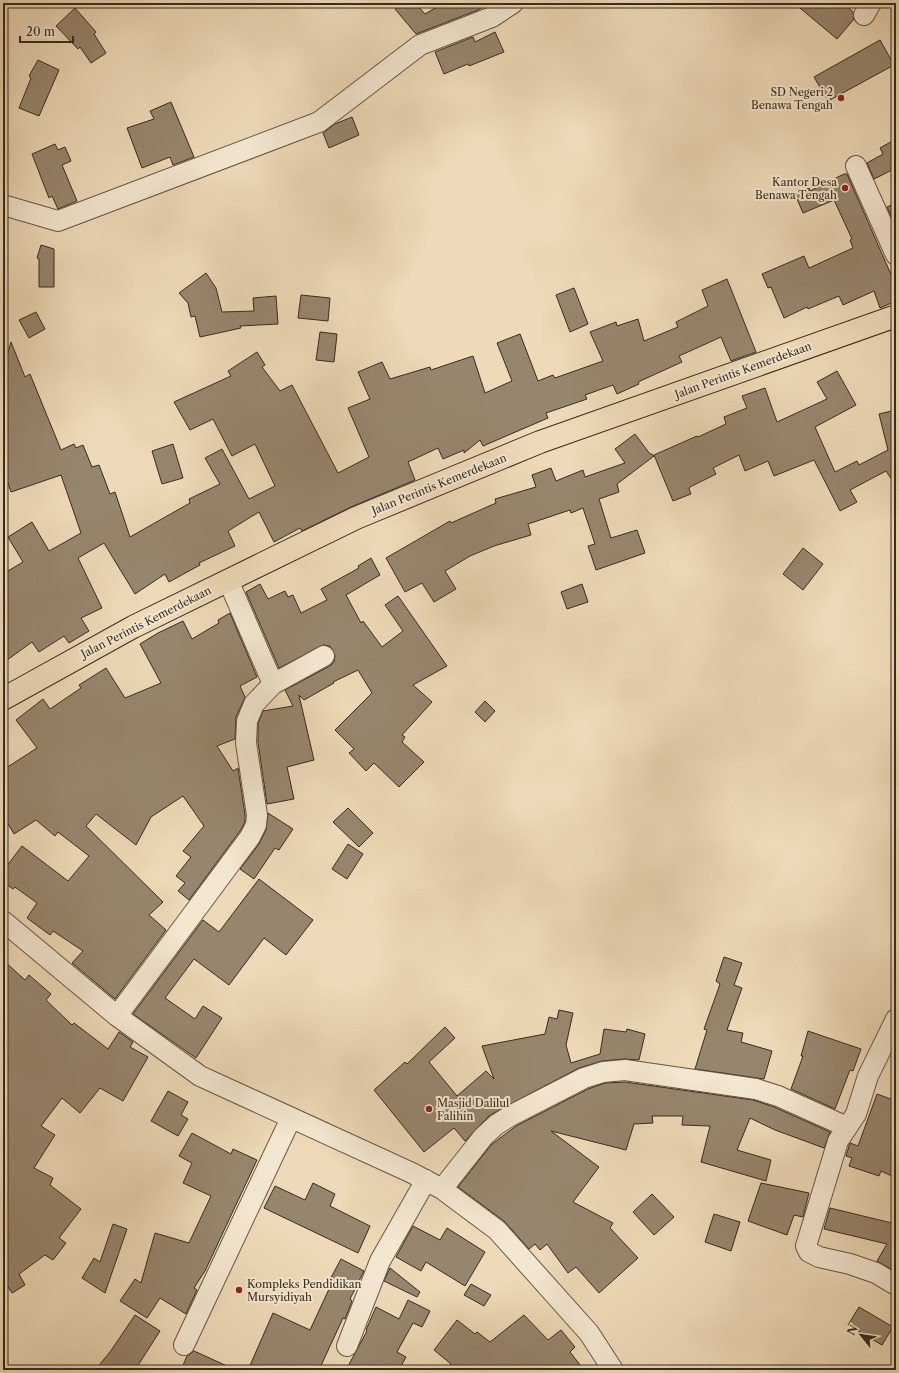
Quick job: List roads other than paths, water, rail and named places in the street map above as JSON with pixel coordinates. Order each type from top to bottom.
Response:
[{"type":"main road","name":"Jalan Perintis Kemerdekaan","points":[[3,699],[133,627],[356,518],[540,442],[896,316]]},
{"type":"street","points":[[3,204],[58,221],[319,122],[420,45],[492,17],[513,3]]},
{"type":"street","points":[[856,166],[896,255]]},
{"type":"street","points":[[228,580],[273,684]]},
{"type":"street","points":[[117,1016],[250,836],[256,825],[257,815],[246,743],[247,721],[254,704],[273,684],[324,656]]},
{"type":"street","points":[[6,930],[117,1016],[200,1076],[434,1185],[497,1230],[589,1333],[613,1370]]},
{"type":"street","points":[[896,1019],[868,1076],[856,1114],[838,1141],[806,1246],[809,1252],[819,1257],[850,1264],[876,1273],[896,1285]]},
{"type":"street","points":[[346,1346],[380,1261],[434,1185],[496,1125],[510,1116],[584,1078],[603,1072],[625,1070],[756,1089],[778,1096],[847,1127]]},
{"type":"street","points":[[184,1345],[291,1118]]},
{"type":"place","name":"SD Negeri 2 Benawa Tengah","points":[[841,98]]},
{"type":"place","name":"Kantor Desa Benawa Tengah","points":[[845,188]]},
{"type":"place","name":"Masjid Dalilul Falihin","points":[[429,1109]]},
{"type":"place","name":"Kompleks Pendidikan Mursyidiyah","points":[[239,1290]]}]
